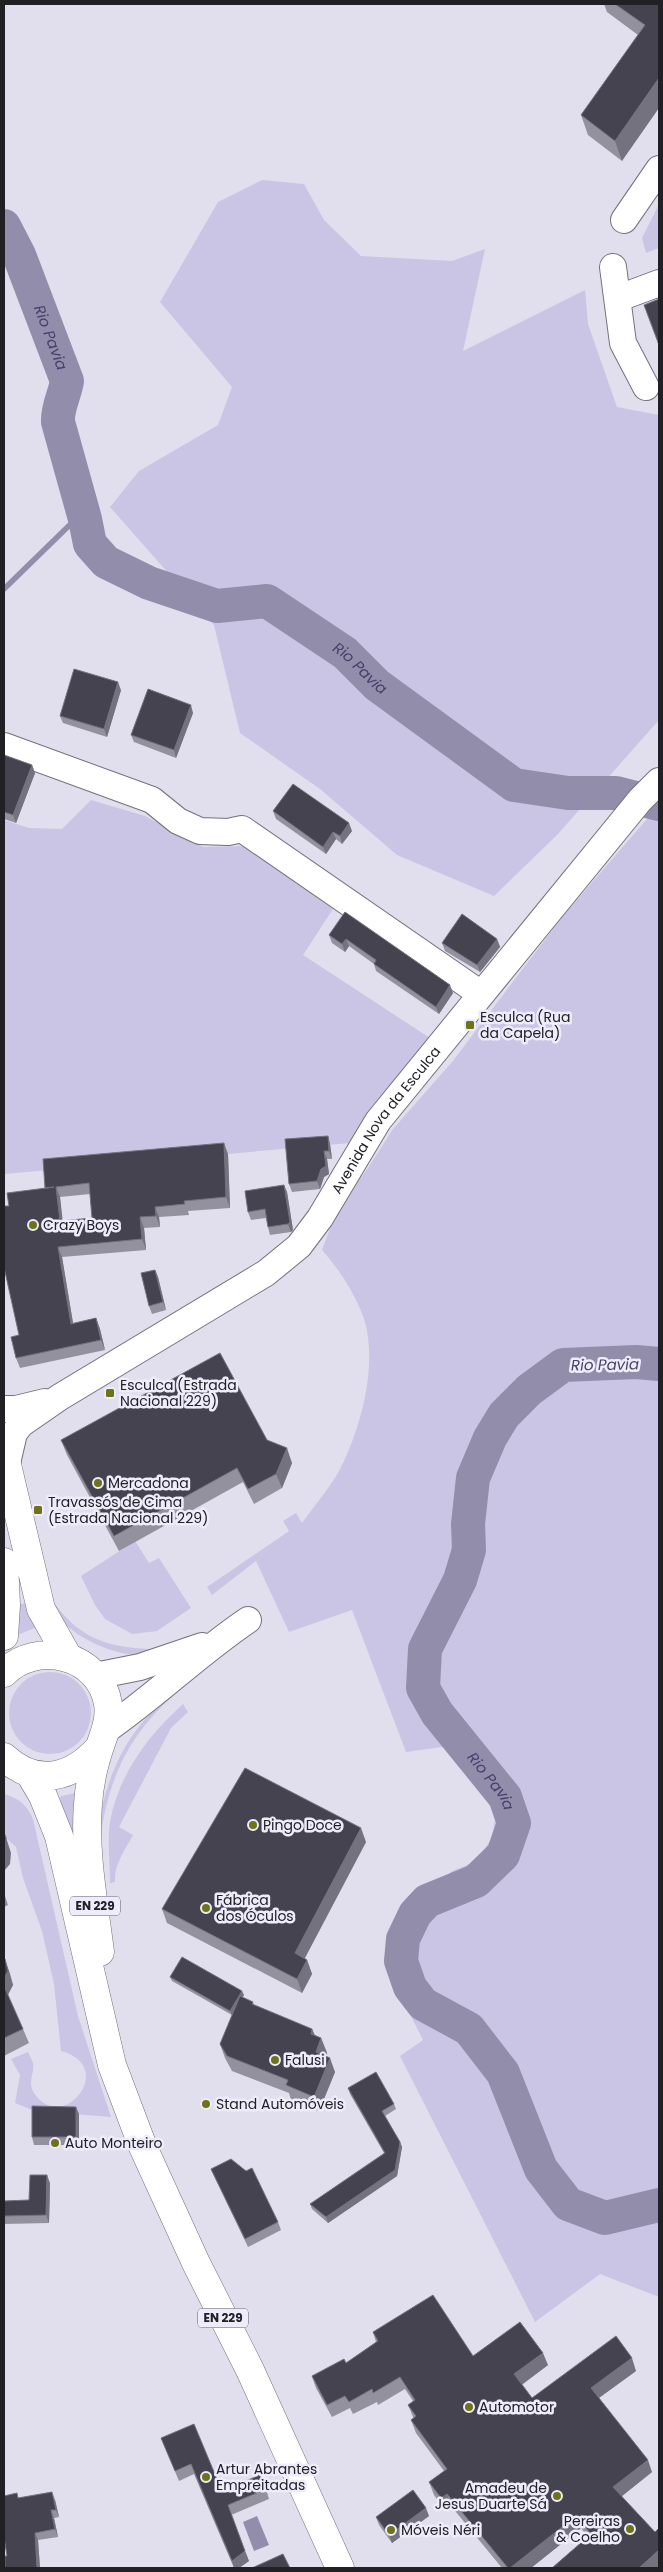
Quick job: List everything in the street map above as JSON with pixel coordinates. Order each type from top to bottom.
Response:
[{"type":"main road","name":"EN 229","points":[[6,1457],[41,1609],[68,1657]]},
{"type":"main road","points":[[4,1562],[6,1605],[4,1636]]},
{"type":"main road","name":"EN 229","points":[[4,1673],[24,1659],[38,1654],[68,1657],[83,1665],[95,1676],[108,1702],[109,1716],[91,1782],[87,1828],[112,2065]]},
{"type":"main road","name":"EN 229","points":[[13,1766],[50,1776],[69,1772],[86,1763],[102,1739]]},
{"type":"main road","name":"EN 229","points":[[13,1766],[43,1796],[59,1836],[80,1936],[112,2065],[143,2147],[196,2263],[250,2370],[340,2568]]},
{"type":"street","points":[[624,220],[659,169]]},
{"type":"street","points":[[613,266],[619,298],[623,343],[646,386]]},
{"type":"street","points":[[619,298],[659,283]]},
{"type":"street","points":[[4,746],[152,800],[178,821],[200,831],[228,832],[242,829],[482,994]]},
{"type":"street","name":"Avenida Nova da Esculca","points":[[6,1457],[14,1433],[21,1424],[60,1397],[266,1273],[291,1254],[320,1218],[378,1121],[646,795]]},
{"type":"street","name":"Avenida Nova da Esculca","points":[[4,1409],[16,1409],[60,1397]]},
{"type":"street","points":[[102,1739],[217,1641],[248,1620]]},
{"type":"street","points":[[95,1676],[140,1667],[217,1641]]},
{"type":"shaded area","points":[[262,180],[304,184],[324,220],[361,256],[452,261],[485,249],[463,351],[585,290],[588,324],[617,407],[659,415],[659,720],[558,834],[494,896],[397,855],[320,789],[240,733],[214,625],[110,507],[139,471],[218,425],[232,387],[160,302],[218,202]]},
{"type":"shaded area","points":[[659,204],[659,248],[646,253],[642,238]]},
{"type":"shaded area","points":[[91,800],[145,816],[203,847],[246,846],[333,909],[303,955],[430,1038],[350,1143],[4,1174],[4,820],[29,828],[62,829]]},
{"type":"shaded area","points":[[659,805],[659,2297],[600,2274],[535,2322],[400,2056],[423,2040],[396,1987],[391,1952],[408,1908],[430,1893],[452,1871],[475,1862],[492,1838],[496,1811],[449,1746],[406,1752],[352,1610],[289,1632],[256,1561],[212,1595],[207,1587],[289,1531],[283,1521],[296,1513],[302,1523],[338,1473],[354,1436],[366,1393],[369,1350],[367,1329],[361,1311],[344,1279],[322,1250],[338,1207],[368,1168],[393,1129],[452,1062],[563,916]]},
{"type":"shaded area","points":[[135,1541],[149,1563],[159,1558],[191,1608],[157,1631],[132,1634],[105,1619],[95,1605],[81,1576]]},
{"type":"shaded area","points":[[50,1597],[70,1621],[92,1637],[118,1646],[149,1649],[150,1653],[139,1655],[126,1654],[99,1646],[86,1639],[64,1624],[57,1615]]},
{"type":"shaded area","points":[[25,1603],[37,1627],[20,1634],[18,1633],[16,1606]]},
{"type":"shaded area","points":[[50,1672],[66,1675],[79,1684],[88,1697],[91,1713],[88,1729],[79,1742],[66,1751],[50,1754],[34,1751],[21,1742],[12,1729],[9,1713],[12,1697],[21,1684],[34,1675]]},
{"type":"shaded area","points":[[173,1692],[174,1695],[145,1725],[124,1757],[110,1792],[101,1833],[97,1832],[106,1791],[121,1755],[143,1722]]},
{"type":"shaded area","points":[[183,1704],[188,1712],[171,1728],[119,1827],[133,1835],[118,1863],[115,1882],[110,1883],[109,1829],[120,1787],[147,1742]]},
{"type":"shaded area","points":[[76,1793],[77,1836],[69,1837],[60,1798],[61,1796]]},
{"type":"shaded area","points":[[4,1794],[22,1803],[33,1819],[78,2016],[111,2117],[35,2111],[15,2103],[20,2075],[11,2059],[28,2052],[33,2063],[31,2085],[34,2093],[46,2104],[58,2107],[70,2103],[80,2094],[85,2082],[85,2070],[77,2059],[61,2051],[54,1984],[42,1931],[23,1878],[16,1847],[4,1836]]},
{"type":"shaded area","points":[[257,2516],[269,2545],[254,2551],[243,2522]]},
{"type":"building","points":[[615,4],[659,4],[659,78],[615,141],[581,115],[645,25]]},
{"type":"building","points":[[659,299],[659,345],[644,305]]},
{"type":"building","points":[[74,669],[118,682],[104,729],[60,716]]},
{"type":"building","points":[[148,689],[191,705],[174,750],[131,735]]},
{"type":"building","points":[[4,755],[32,765],[13,815],[4,812]]},
{"type":"building","points":[[293,784],[349,823],[340,836],[333,832],[323,847],[273,811]]},
{"type":"building","points":[[345,912],[450,985],[436,1007],[374,964],[376,960],[346,939],[342,944],[329,935]]},
{"type":"building","points":[[462,914],[497,939],[477,965],[442,943]]},
{"type":"building","points":[[328,1136],[329,1151],[324,1151],[326,1166],[321,1169],[317,1181],[289,1184],[285,1139]]},
{"type":"building","points":[[224,1143],[226,1197],[184,1201],[185,1204],[155,1207],[156,1216],[140,1217],[142,1239],[58,1247],[71,1324],[96,1318],[101,1340],[16,1358],[11,1337],[19,1335],[4,1267],[4,1206],[9,1206],[7,1193],[54,1187],[45,1188],[43,1159]],"holes":[[[89,1183],[92,1218],[60,1221],[56,1187]]]},
{"type":"building","points":[[284,1185],[290,1222],[288,1224],[268,1227],[265,1209],[248,1212],[245,1191]]},
{"type":"building","points":[[155,1270],[163,1302],[149,1306],[141,1273]]},
{"type":"building","points":[[220,1353],[267,1440],[287,1448],[276,1474],[248,1489],[237,1468],[114,1536],[61,1440]]},
{"type":"building","points":[[245,1768],[361,1828],[295,1953],[307,1960],[297,1979],[162,1909]]},
{"type":"building","points":[[4,1833],[6,1838],[4,1850]]},
{"type":"building","points":[[182,1957],[242,1991],[230,2011],[170,1977]]},
{"type":"building","points":[[4,1958],[8,1971],[4,1978]]},
{"type":"building","points":[[4,1986],[23,2029],[4,2038]]},
{"type":"building","name":"Falusi","points":[[240,1996],[253,2002],[252,2004],[312,2029],[311,2034],[321,2038],[316,2052],[330,2058],[314,2097],[286,2085],[288,2080],[227,2056],[220,2044]]},
{"type":"building","points":[[376,2072],[394,2104],[382,2111],[400,2142],[395,2170],[326,2217],[310,2204],[385,2153],[348,2088]]},
{"type":"building","points":[[32,2106],[76,2107],[76,2137],[32,2137]]},
{"type":"building","points":[[231,2159],[246,2171],[252,2168],[278,2222],[245,2239],[211,2169]]},
{"type":"building","points":[[30,2175],[47,2175],[46,2215],[4,2216],[4,2201],[29,2200]]},
{"type":"building","points":[[433,2295],[473,2356],[520,2322],[543,2353],[514,2374],[532,2398],[616,2336],[632,2358],[591,2388],[648,2460],[613,2487],[655,2532],[659,2528],[659,2550],[639,2568],[552,2568],[591,2534],[576,2516],[508,2568],[447,2494],[441,2498],[429,2482],[447,2469],[411,2420],[416,2416],[408,2405],[415,2400],[400,2377],[373,2393],[372,2389],[349,2402],[345,2396],[327,2405],[312,2376],[344,2359],[346,2363],[378,2341],[373,2332]]},
{"type":"building","points":[[194,2424],[222,2491],[260,2475],[266,2489],[228,2505],[245,2551],[232,2561],[191,2464],[175,2471],[161,2438]]},
{"type":"building","points":[[413,2490],[426,2508],[389,2535],[376,2517]]},
{"type":"building","points":[[52,2492],[56,2510],[51,2510],[55,2529],[35,2533],[37,2568],[5,2568],[5,2556],[7,2556],[4,2537],[4,2496],[17,2493],[18,2498]]},
{"type":"building","points":[[283,2554],[290,2568],[252,2568]]},
{"type":"waterway","name":"Rio Pavia","points":[[4,226],[19,255],[67,381],[58,422],[85,519],[90,544],[106,562],[149,583],[217,606],[267,601],[345,653],[377,685],[514,785],[568,793],[616,793],[659,804]]},
{"type":"waterway","name":"Rio Pavia","points":[[4,589],[83,512]]},
{"type":"waterway","name":"Rio Pavia","points":[[659,1364],[636,1362],[563,1365],[529,1390],[504,1415],[490,1438],[473,1478],[468,1524],[469,1550],[460,1580],[425,1649],[423,1688],[437,1713],[505,1797],[514,1823],[503,1855],[476,1881],[427,1901],[415,1914],[403,1939],[401,1961],[410,1987],[423,2004],[469,2029],[503,2073],[541,2169],[568,2204],[605,2218],[659,2205]]},
{"type":"place","name":"Esculca (Rua da Capela)","points":[[470,1025]]},
{"type":"place","name":"Crazy Boys","points":[[33,1225]]},
{"type":"place","name":"Esculca (Estrada Nacional 229)","points":[[110,1393]]},
{"type":"place","name":"Mercadona","points":[[98,1483]]},
{"type":"place","name":"Travassós de Cima (Estrada Nacional 229)","points":[[38,1510]]},
{"type":"place","name":"Pingo Doce","points":[[253,1825]]},
{"type":"place","name":"Fábrica dos Óculos","points":[[206,1908]]},
{"type":"place","name":"Falusi","points":[[275,2060]]},
{"type":"place","name":"Stand Automóveis","points":[[206,2104]]},
{"type":"place","name":"Auto Monteiro","points":[[55,2143]]},
{"type":"place","name":"Automotor","points":[[469,2407]]},
{"type":"place","name":"Artur Abrantes Empreitadas","points":[[206,2477]]},
{"type":"place","name":"Amadeu de Jesus Duarte Sá","points":[[557,2496]]},
{"type":"place","name":"Pereiras & Coelho","points":[[630,2529]]},
{"type":"place","name":"Móveis Néri","points":[[391,2530]]}]
